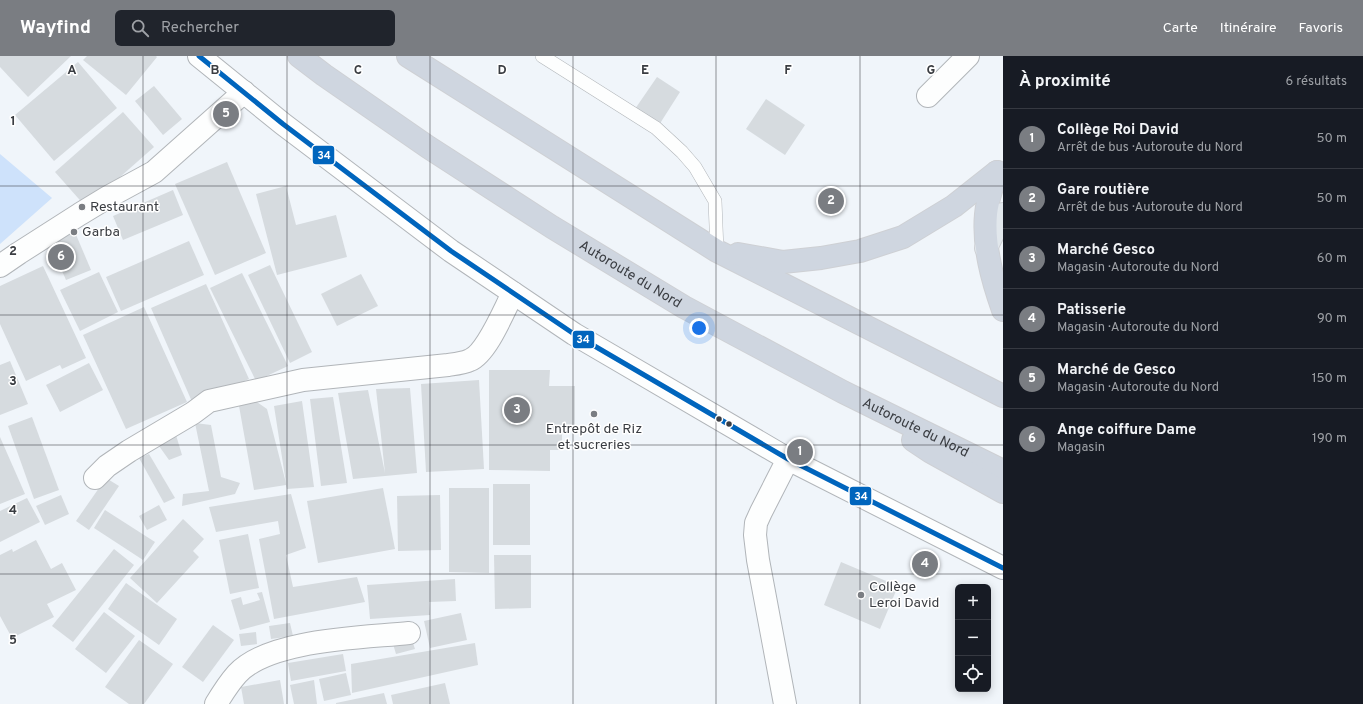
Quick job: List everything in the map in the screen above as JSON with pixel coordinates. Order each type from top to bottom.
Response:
[{"type":"highway","name":"Autoroute du Nord","points":[[299,56],[428,147],[552,227],[684,307],[843,392],[1003,471]]},
{"type":"highway","points":[[415,57],[717,251],[1003,396]]},
{"type":"highway","points":[[717,251],[783,262],[821,258],[860,251],[903,237],[954,206],[1000,169]]},
{"type":"highway","points":[[1000,169],[986,213],[986,248],[994,286],[1003,310]]},
{"type":"highway","points":[[843,392],[931,452],[1003,492]]},
{"type":"main road","points":[[986,248],[1003,214]]},
{"type":"street","points":[[199,56],[283,124],[451,251],[574,334],[788,459],[1003,568]]},
{"type":"street","points":[[928,96],[968,56]]},
{"type":"street","points":[[0,266],[97,204],[154,172],[244,92]]},
{"type":"street","points":[[95,478],[107,466],[129,451],[193,413],[209,401],[303,380],[448,365],[470,360],[485,346],[497,326],[513,292]]},
{"type":"street","points":[[785,704],[758,560],[755,535],[756,523],[788,459]]},
{"type":"street","points":[[216,704],[237,674],[253,662],[275,651],[321,642],[409,633]]},
{"type":"lane","points":[[542,56],[656,128],[682,152],[695,167],[715,201],[717,251]]},
{"type":"shaded area","points":[[0,154],[52,198],[0,244]]},
{"type":"building","points":[[0,56],[71,56],[28,97],[0,67]]},
{"type":"building","points":[[87,56],[157,57],[126,95],[83,60]]},
{"type":"building","points":[[78,62],[117,108],[54,161],[15,115]]},
{"type":"building","points":[[657,77],[680,92],[659,125],[635,109]]},
{"type":"building","points":[[154,86],[182,119],[163,135],[135,101]]},
{"type":"building","points":[[766,99],[805,125],[785,155],[746,129]]},
{"type":"building","points":[[123,112],[154,147],[86,207],[55,172]]},
{"type":"building","points":[[227,162],[266,253],[215,275],[175,184]]},
{"type":"building","points":[[286,186],[296,225],[336,215],[347,257],[277,275],[256,194]]},
{"type":"building","points":[[173,190],[183,215],[123,240],[113,216]]},
{"type":"building","points":[[74,230],[91,270],[66,280],[49,241]]},
{"type":"building","points":[[189,241],[204,275],[121,311],[106,277]]},
{"type":"building","points":[[270,265],[312,352],[290,363],[248,275]]},
{"type":"building","points":[[43,266],[86,358],[62,369],[60,365],[26,381],[0,324],[0,286]]},
{"type":"building","points":[[99,272],[118,312],[80,331],[60,290]]},
{"type":"building","points":[[242,273],[288,366],[256,381],[210,288]]},
{"type":"building","points":[[361,274],[378,306],[337,326],[321,294]]},
{"type":"building","points":[[206,284],[249,379],[193,404],[151,308]]},
{"type":"building","points":[[144,307],[187,402],[126,429],[83,335]]},
{"type":"building","points":[[10,361],[28,404],[0,415],[0,365]]},
{"type":"building","points":[[89,363],[103,390],[60,412],[46,385]]},
{"type":"building","points":[[489,370],[550,370],[549,386],[575,386],[575,429],[562,428],[562,450],[550,450],[550,471],[489,470]]},
{"type":"building","points":[[479,380],[484,469],[426,472],[421,384]]},
{"type":"building","points":[[410,388],[417,473],[353,479],[338,393],[368,390],[385,473],[376,389]]},
{"type":"building","points":[[247,395],[267,409],[286,483],[274,406],[302,401],[314,487],[287,489],[286,485],[254,490],[239,406]]},
{"type":"building","points":[[333,397],[347,483],[321,486],[310,399]]},
{"type":"building","points":[[32,417],[59,490],[34,499],[8,426]]},
{"type":"building","points":[[195,423],[211,425],[221,477],[240,483],[235,494],[182,506],[183,494],[209,491]]},
{"type":"building","points":[[176,435],[182,455],[169,460],[159,446]]},
{"type":"building","points":[[0,437],[25,494],[0,504]]},
{"type":"building","points":[[149,454],[175,498],[164,503],[139,458]]},
{"type":"building","points":[[106,478],[119,486],[89,530],[76,521]]},
{"type":"building","points":[[493,484],[530,484],[530,545],[493,545]]},
{"type":"building","points":[[383,488],[395,549],[318,563],[307,501]]},
{"type":"building","points":[[449,488],[489,488],[489,573],[449,572]]},
{"type":"building","points":[[291,494],[306,548],[286,555],[293,587],[357,577],[365,602],[274,619],[259,539],[280,534],[278,521],[216,532],[209,507]]},
{"type":"building","points":[[61,495],[69,514],[45,525],[36,506]]},
{"type":"building","points":[[440,495],[441,550],[398,551],[397,496]]},
{"type":"building","points":[[27,498],[40,522],[0,542],[0,511]]},
{"type":"building","points":[[159,505],[167,520],[147,530],[139,516]]},
{"type":"building","points":[[105,510],[155,542],[143,560],[94,528]]},
{"type":"building","points":[[183,519],[204,539],[193,551],[199,557],[157,603],[130,578]]},
{"type":"building","points":[[248,534],[259,588],[230,594],[219,540]]},
{"type":"building","points":[[36,540],[51,569],[62,563],[76,590],[47,604],[54,617],[12,638],[0,616],[0,555],[12,549],[13,552]]},
{"type":"building","points":[[114,549],[134,565],[73,642],[52,626]]},
{"type":"building","points":[[494,555],[531,555],[531,608],[495,609]]},
{"type":"building","name":"Collège Leroi David","points":[[841,562],[898,586],[880,629],[824,605]]},
{"type":"building","points":[[455,579],[456,601],[429,602],[430,615],[370,619],[367,585]]},
{"type":"building","points":[[126,583],[177,619],[159,645],[108,609]]},
{"type":"building","points":[[262,592],[270,622],[240,630],[231,600],[241,597],[243,605],[260,600],[257,593]]},
{"type":"building","points":[[104,612],[135,636],[106,673],[75,649]]},
{"type":"building","points":[[461,613],[467,640],[430,648],[424,621]]},
{"type":"building","points":[[290,623],[293,636],[271,639],[269,626]]},
{"type":"building","points":[[213,625],[234,640],[203,682],[182,667]]},
{"type":"building","points":[[256,632],[257,644],[241,646],[239,634]]},
{"type":"building","points":[[139,640],[173,664],[144,704],[129,704],[105,687]]},
{"type":"building","points":[[412,640],[415,649],[396,654],[393,644]]},
{"type":"building","points":[[475,643],[478,665],[352,693],[351,664]]},
{"type":"building","points":[[343,654],[346,671],[291,681],[288,663]]},
{"type":"building","points":[[346,673],[351,695],[324,701],[319,679]]},
{"type":"building","points":[[280,680],[284,704],[244,704],[241,687]]},
{"type":"building","points":[[314,680],[317,704],[294,704],[290,685]]},
{"type":"building","points":[[445,683],[450,704],[393,704],[391,695]]},
{"type":"building","points":[[384,693],[387,704],[336,704],[336,703]]},
{"type":"transit line","name":"34","points":[[199,56],[283,124],[451,251],[574,334],[788,459],[1003,568]]},
{"type":"place","name":"Marché de Gesco","points":[[226,114]]},
{"type":"place","name":"Gare routière","points":[[831,201]]},
{"type":"place","name":"Restaurant","points":[[82,207]]},
{"type":"place","name":"Garba","points":[[74,232]]},
{"type":"place","name":"Ange coiffure Dame","points":[[61,257]]},
{"type":"place","name":"Marché Gesco","points":[[517,410]]},
{"type":"place","name":"Entrepôt de Riz et sucreries","points":[[594,414]]},
{"type":"place","name":"Collège Roi David","points":[[800,452]]},
{"type":"place","name":"Patisserie","points":[[925,564]]},
{"type":"place","name":"Collège Leroi David","points":[[861,595]]}]
